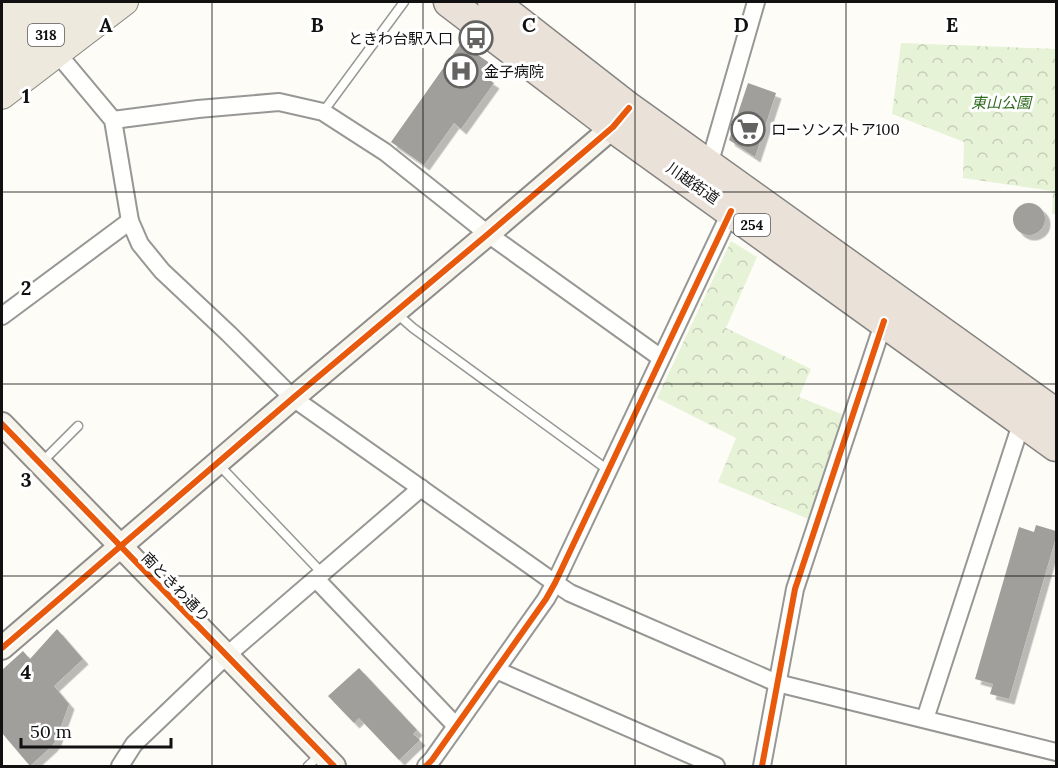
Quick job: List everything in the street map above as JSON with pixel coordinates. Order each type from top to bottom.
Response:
[{"type":"highway","name":"川越街道","points":[[449,2],[621,117],[709,165],[1056,414]]},
{"type":"highway","name":"川越街道","points":[[493,2],[621,117],[731,210],[1056,446]]},
{"type":"main road","name":"318","points":[[2,44],[58,2]]},
{"type":"main road","name":"318","points":[[2,69],[91,2]]},
{"type":"main road","points":[[2,96],[125,2]]},
{"type":"street","points":[[709,165],[756,2]]},
{"type":"street","points":[[57,53],[113,120],[130,221],[140,244],[162,271],[293,398],[555,583],[570,593],[777,683],[1056,752]]},
{"type":"street","points":[[113,120],[279,102],[323,111],[385,152],[488,234],[661,358]]},
{"type":"street","points":[[2,648],[488,234],[621,117]]},
{"type":"street","points":[[435,764],[456,726],[555,583],[731,210]]},
{"type":"street","points":[[2,316],[130,221]]},
{"type":"street","points":[[762,766],[795,590],[884,321]]},
{"type":"street","points":[[925,719],[1022,421]]},
{"type":"street","name":"南ときわ通り","points":[[2,424],[226,656],[321,762]]},
{"type":"street","points":[[120,766],[134,744],[226,656],[421,488]]},
{"type":"street","points":[[319,576],[456,726]]},
{"type":"street","points":[[496,670],[716,766]]},
{"type":"lane","points":[[323,111],[404,2]]},
{"type":"lane","points":[[395,312],[413,328],[608,470]]},
{"type":"lane","points":[[40,464],[78,426]]},
{"type":"lane","points":[[218,463],[319,576]]},
{"type":"green space","name":"東山公園","points":[[901,43],[1056,49],[1056,214],[1052,214],[1053,191],[963,178],[964,142],[892,114]]},
{"type":"green space","points":[[731,241],[757,257],[726,328],[811,369],[799,397],[844,415],[811,520],[718,482],[736,438],[657,398]]},
{"type":"building","points":[[461,43],[491,64],[482,75],[494,83],[461,129],[454,123],[424,165],[391,142]]},
{"type":"building","points":[[748,83],[776,93],[755,157],[729,140]]},
{"type":"building","points":[[1029,203],[1040,208],[1045,219],[1040,230],[1029,235],[1018,230],[1013,219],[1018,208]]},
{"type":"building","points":[[1036,525],[1056,531],[1056,537],[1009,699],[990,694],[993,684],[975,679],[1019,527],[1034,532]]},
{"type":"building","points":[[57,629],[83,659],[54,686],[69,704],[56,740],[30,766],[2,733],[2,670],[23,651],[30,659]]},
{"type":"building","points":[[359,668],[417,730],[413,734],[420,740],[399,760],[359,718],[354,723],[328,696]]},
{"type":"cycle path","points":[[2,648],[613,127],[629,108]]},
{"type":"cycle path","points":[[426,766],[546,599],[555,583],[731,211]]},
{"type":"cycle path","points":[[762,766],[795,589],[884,321]]},
{"type":"cycle path","points":[[2,424],[334,766]]},
{"type":"place","name":"ときわ台駅入口","points":[[476,38]]},
{"type":"place","name":"金子病院","points":[[461,71]]},
{"type":"place","name":"ローソンストア100","points":[[748,129]]}]
